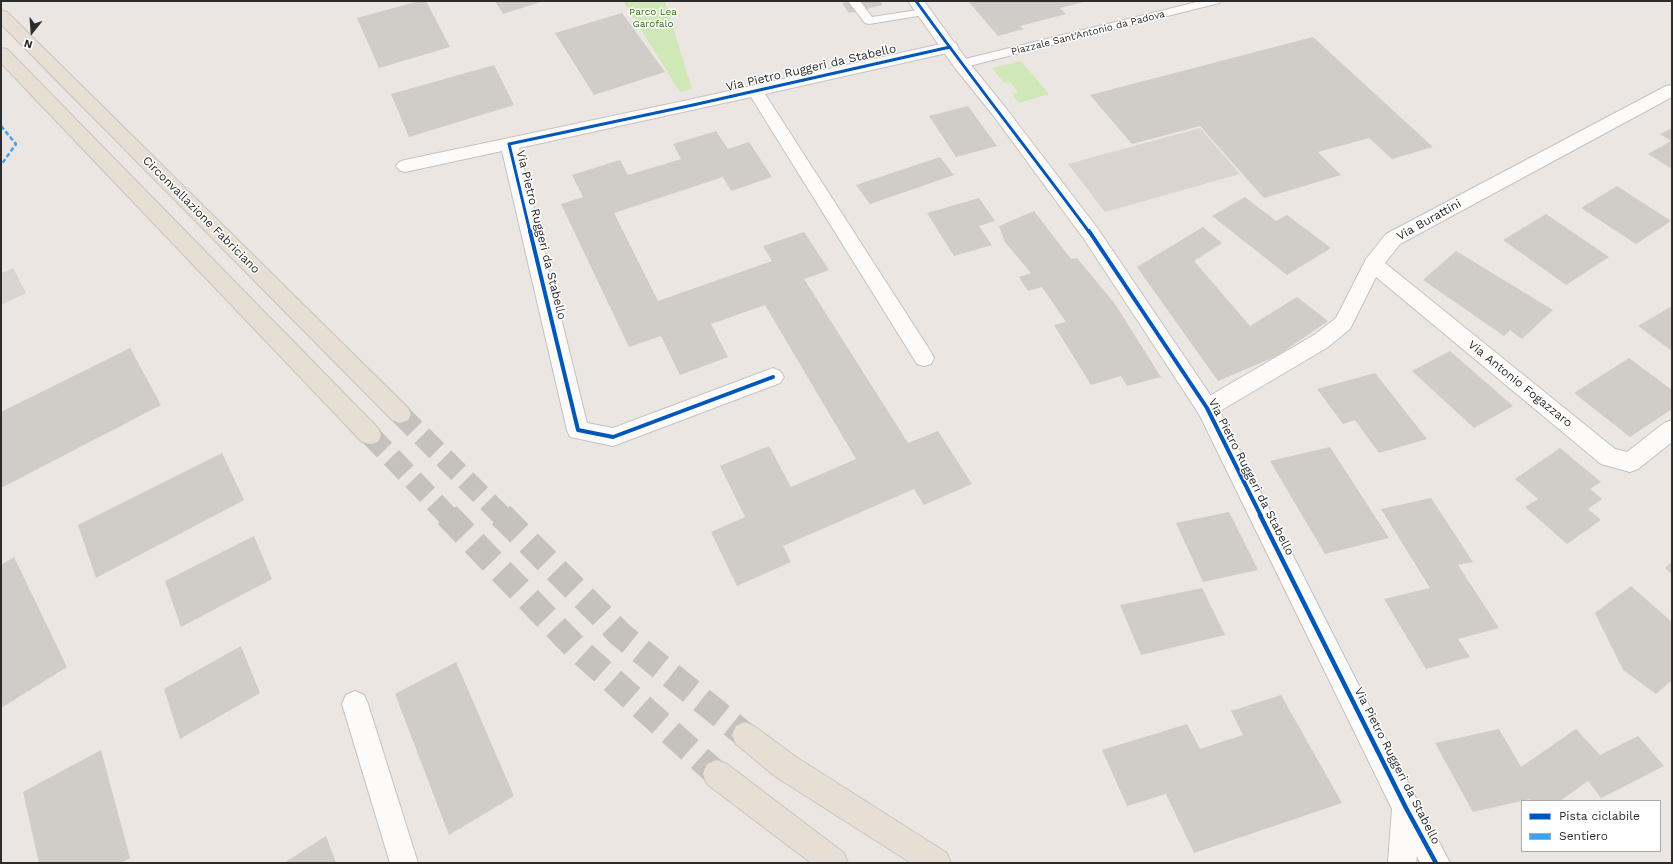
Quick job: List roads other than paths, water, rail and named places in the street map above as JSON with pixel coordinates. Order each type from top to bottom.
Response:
[{"type":"highway","name":"Circonvallazione Fabriciano","points":[[1,16],[400,414]]},
{"type":"highway","points":[[1,53],[370,435]]},
{"type":"highway","points":[[745,735],[786,768],[936,863]]},
{"type":"highway","points":[[717,774],[834,863]]},
{"type":"street","name":"Via Pietro Ruggeri da Stabello","points":[[920,7],[961,64],[999,111],[1091,234],[1207,408],[1406,808],[1436,863]]},
{"type":"street","name":"Via Pietro Ruggeri da Stabello","points":[[405,166],[755,91],[950,47]]},
{"type":"street","name":"Via Burattini","points":[[1207,408],[1321,341],[1343,323],[1373,264],[1393,239],[1672,90]]},
{"type":"street","name":"Via Pietro Ruggeri da Stabello","points":[[755,91],[924,358]]},
{"type":"street","name":"Via Pietro Ruggeri da Stabello","points":[[509,144],[578,430],[613,437],[773,378]]},
{"type":"street","name":"Via Antonio Fogazzaro","points":[[1373,264],[1609,457],[1630,462],[1672,429]]},
{"type":"street","points":[[355,704],[404,863]]},
{"type":"street","name":"Via Pietro Ruggeri da Stabello","points":[[1402,863],[1406,808]]},
{"type":"lane","points":[[854,1],[869,21],[920,7]]},
{"type":"lane","name":"Piazzale Sant'Antonio da Padova","points":[[961,64],[1215,1]]},
{"type":"tunnel","points":[[400,414],[621,635],[745,735]]},
{"type":"tunnel","points":[[370,435],[448,516]]},
{"type":"tunnel","points":[[447,515],[574,646],[717,774]]},
{"type":"park label","name":"Parco Lea Garofalo","points":[[653,18]]}]
